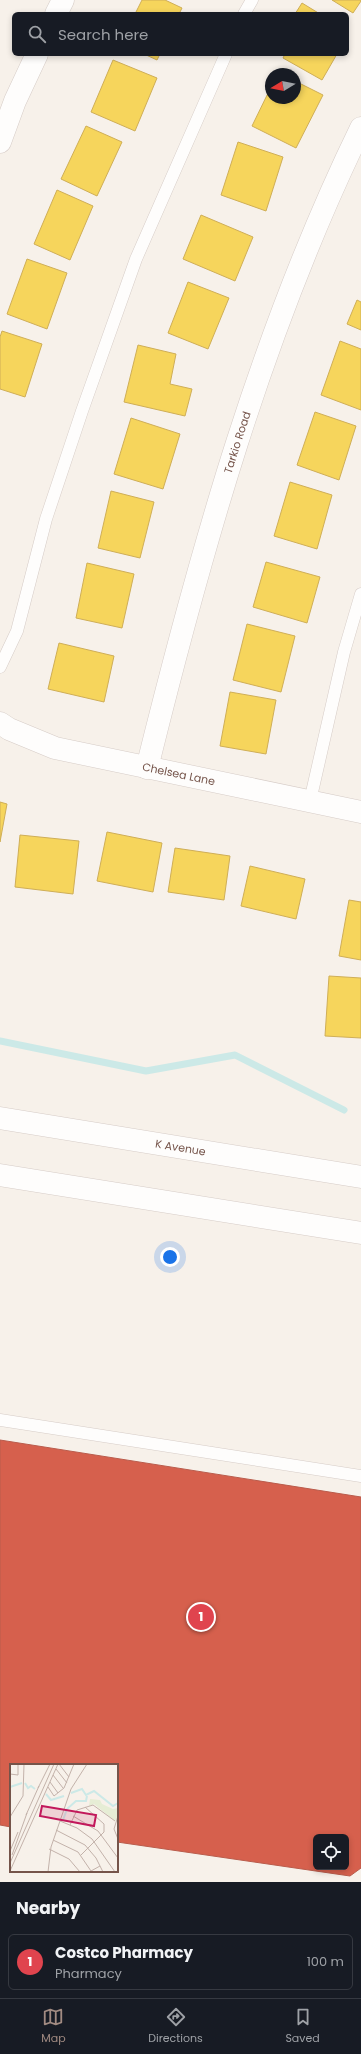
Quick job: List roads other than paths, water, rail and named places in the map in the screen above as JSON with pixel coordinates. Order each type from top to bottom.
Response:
[{"type":"street","points":[[57,12],[63,0]]},
{"type":"street","points":[[0,142],[15,101],[36,56]]},
{"type":"street","name":"Tarkio Road","points":[[147,768],[184,618],[238,438],[289,293],[343,165],[361,128]]},
{"type":"street","name":"Chelsea Lane","points":[[0,723],[9,729],[55,748],[361,812]]},
{"type":"street","name":"K Avenue","points":[[0,1118],[361,1177]]},
{"type":"street","points":[[0,1175],[361,1233]]},
{"type":"lane","points":[[245,12],[252,0]]},
{"type":"lane","points":[[0,667],[17,631],[46,520],[82,411],[136,259],[225,56]]},
{"type":"lane","points":[[310,801],[344,652],[361,594]]},
{"type":"lane","points":[[0,1420],[361,1476]]},
{"type":"waterway","points":[[0,1041],[146,1071],[235,1055],[344,1110]]},
{"type":"place","name":"Costco Pharmacy","points":[[201,1617]]}]
